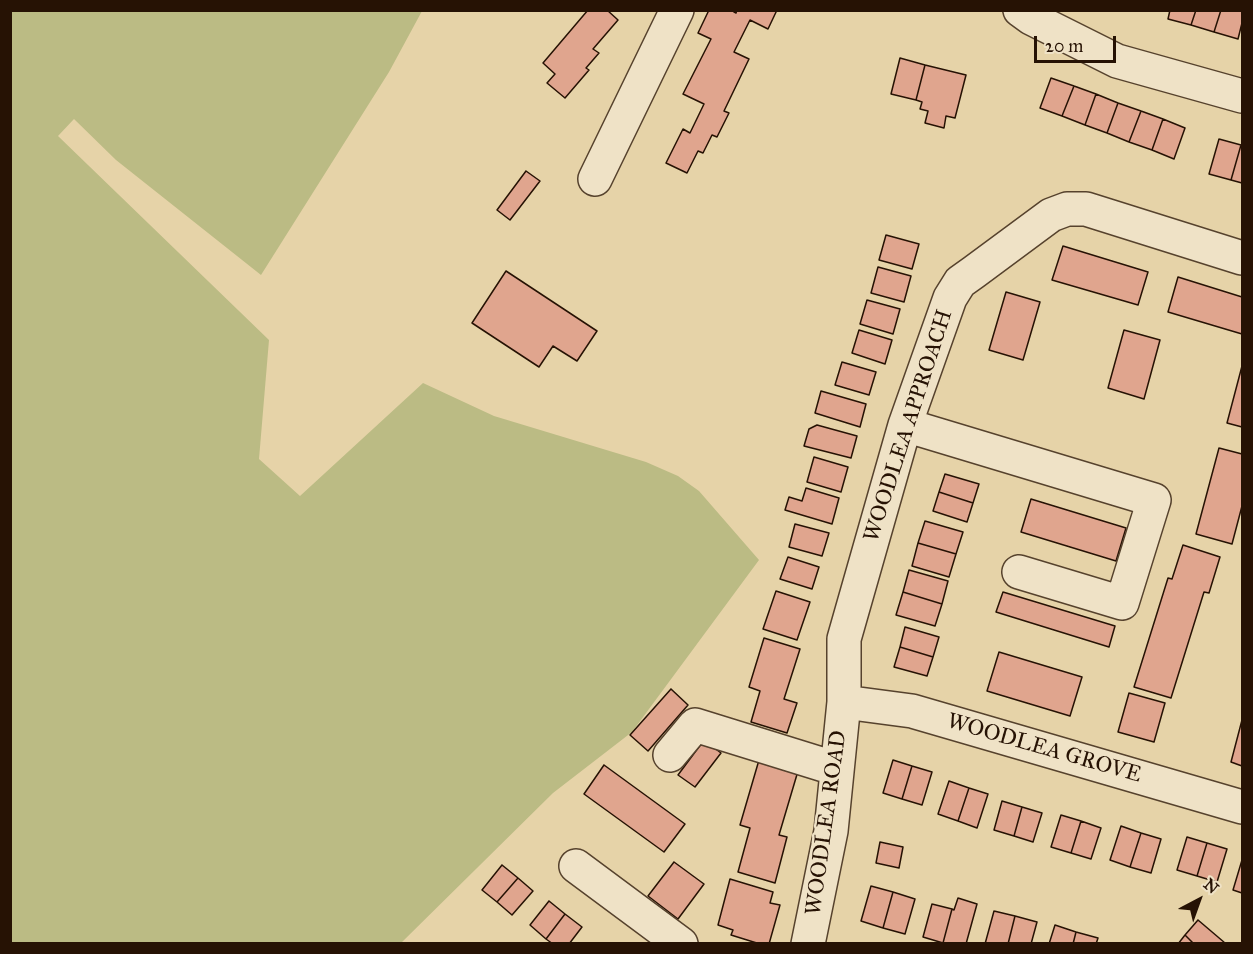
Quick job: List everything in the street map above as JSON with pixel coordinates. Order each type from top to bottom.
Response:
[{"type":"street","points":[[595,179],[677,10]]},
{"type":"street","points":[[1020,10],[1031,18],[1117,61],[1242,96]]},
{"type":"street","name":"WOODLEA APPROACH","points":[[844,702],[844,639],[905,425],[950,298],[960,282],[1051,215],[1067,209],[1086,209],[1242,258]]},
{"type":"street","points":[[905,425],[1154,500],[1122,603],[1019,572]]},
{"type":"street","name":"WOODLEA ROAD","points":[[808,944],[831,831],[844,702]]},
{"type":"street","name":"WOODLEA GROVE","points":[[844,702],[912,711],[1242,807]]},
{"type":"street","points":[[670,755],[695,725],[837,769]]},
{"type":"street","points":[[576,866],[681,944]]},
{"type":"green space","points":[[10,11],[422,11],[389,72],[261,275],[116,160],[74,119],[58,136],[269,340],[259,459],[300,496],[423,383],[494,416],[646,462],[678,476],[699,491],[759,560],[632,732],[553,793],[401,943],[11,943]]},
{"type":"building","points":[[588,10],[607,10],[618,20],[593,49],[599,53],[586,68],[589,70],[565,98],[547,83],[555,74],[543,63]]},
{"type":"building","points":[[709,10],[731,10],[736,13],[737,10],[777,10],[768,29],[750,20],[734,52],[749,59],[724,111],[729,113],[717,137],[712,135],[703,153],[698,151],[687,173],[666,163],[683,129],[690,133],[704,104],[683,94],[711,39],[698,33]]},
{"type":"building","points":[[1170,10],[1196,10],[1191,25],[1168,19]]},
{"type":"building","points":[[1196,10],[1221,10],[1214,32],[1191,25]]},
{"type":"building","points":[[1221,10],[1242,10],[1238,39],[1214,32]]},
{"type":"building","points":[[900,58],[925,65],[916,100],[891,94]]},
{"type":"building","points":[[925,65],[966,75],[955,118],[946,116],[944,128],[925,123],[928,111],[920,109],[922,102],[916,100]]},
{"type":"building","points":[[1051,78],[1074,86],[1062,116],[1040,108]]},
{"type":"building","points":[[1074,86],[1096,94],[1085,125],[1062,116]]},
{"type":"building","points":[[1096,94],[1118,103],[1107,133],[1085,125]]},
{"type":"building","points":[[1118,103],[1141,111],[1129,142],[1107,133]]},
{"type":"building","points":[[1141,111],[1163,119],[1152,150],[1129,142]]},
{"type":"building","points":[[1163,119],[1185,128],[1174,159],[1152,150]]},
{"type":"building","points":[[1219,139],[1241,145],[1231,180],[1209,174]]},
{"type":"building","points":[[1242,146],[1242,183],[1231,180]]},
{"type":"building","points":[[526,171],[540,181],[510,220],[497,210]]},
{"type":"building","points":[[886,235],[919,244],[912,269],[879,260]]},
{"type":"building","points":[[1063,246],[1148,272],[1138,305],[1052,280]]},
{"type":"building","points":[[878,267],[911,276],[904,302],[871,293]]},
{"type":"building","points":[[506,271],[597,331],[577,361],[553,346],[539,367],[472,323]]},
{"type":"building","points":[[1178,277],[1242,297],[1242,334],[1168,312]]},
{"type":"building","points":[[1006,292],[1040,302],[1023,360],[989,350]]},
{"type":"building","points":[[867,300],[900,309],[893,334],[860,324]]},
{"type":"building","points":[[859,330],[892,340],[885,364],[852,353]]},
{"type":"building","points":[[1124,330],[1160,340],[1144,399],[1108,388]]},
{"type":"building","points":[[842,362],[876,372],[869,395],[835,385]]},
{"type":"building","points":[[1242,366],[1242,427],[1227,423]]},
{"type":"building","points":[[821,391],[866,404],[860,427],[815,413]]},
{"type":"building","points":[[817,425],[857,436],[851,458],[804,446],[809,429]]},
{"type":"building","points":[[1219,448],[1242,454],[1242,506],[1232,544],[1196,534]]},
{"type":"building","points":[[814,457],[848,467],[841,492],[807,482]]},
{"type":"building","points":[[945,474],[979,484],[973,503],[939,492]]},
{"type":"building","points":[[806,488],[839,498],[832,524],[785,510],[789,497],[802,501]]},
{"type":"building","points":[[939,492],[973,503],[967,522],[933,511]]},
{"type":"building","points":[[1031,499],[1126,528],[1116,561],[1021,532]]},
{"type":"building","points":[[925,521],[963,532],[956,554],[918,543]]},
{"type":"building","points":[[795,524],[829,533],[822,556],[789,547]]},
{"type":"building","points":[[918,543],[956,554],[949,577],[912,566]]},
{"type":"building","points":[[1183,545],[1220,557],[1209,593],[1204,592],[1171,698],[1134,687],[1168,578],[1172,579]]},
{"type":"building","points":[[788,557],[819,567],[812,589],[780,579]]},
{"type":"building","points":[[909,570],[948,581],[942,604],[903,592]]},
{"type":"building","points":[[776,591],[810,602],[797,640],[763,629]]},
{"type":"building","points":[[903,592],[942,604],[935,626],[896,615]]},
{"type":"building","points":[[1003,592],[1115,626],[1109,647],[996,612]]},
{"type":"building","points":[[905,627],[939,637],[933,657],[900,647]]},
{"type":"building","points":[[764,638],[800,649],[784,699],[797,703],[787,733],[751,722],[760,691],[749,687]]},
{"type":"building","points":[[900,647],[933,657],[927,676],[894,667]]},
{"type":"building","points":[[999,652],[1082,677],[1070,716],[987,691]]},
{"type":"building","points":[[671,689],[688,705],[648,751],[630,735]]},
{"type":"building","points":[[1129,693],[1165,703],[1154,742],[1118,732]]},
{"type":"building","points":[[1242,720],[1242,766],[1231,762]]},
{"type":"building","points":[[704,740],[721,753],[695,787],[678,775]]},
{"type":"building","points":[[759,760],[798,771],[779,835],[787,837],[775,883],[738,872],[750,828],[740,825]]},
{"type":"building","points":[[893,760],[912,766],[902,799],[883,793]]},
{"type":"building","points":[[604,765],[685,824],[664,852],[584,794]]},
{"type":"building","points":[[912,766],[932,772],[922,805],[902,799]]},
{"type":"building","points":[[949,781],[969,788],[958,821],[938,814]]},
{"type":"building","points":[[969,788],[988,794],[977,828],[958,821]]},
{"type":"building","points":[[1002,801],[1022,807],[1014,836],[994,830]]},
{"type":"building","points":[[1022,807],[1042,813],[1033,842],[1014,836]]},
{"type":"building","points":[[1061,815],[1081,821],[1071,853],[1051,847]]},
{"type":"building","points":[[1081,821],[1101,828],[1091,859],[1071,853]]},
{"type":"building","points":[[1121,826],[1141,833],[1130,867],[1110,860]]},
{"type":"building","points":[[1141,833],[1161,839],[1151,873],[1130,867]]},
{"type":"building","points":[[1187,837],[1207,843],[1197,876],[1177,870]]},
{"type":"building","points":[[880,842],[903,847],[899,868],[876,863]]},
{"type":"building","points":[[1207,843],[1227,849],[1217,882],[1197,876]]},
{"type":"building","points":[[1242,860],[1242,893],[1233,890]]},
{"type":"building","points":[[674,862],[704,884],[678,919],[648,896]]},
{"type":"building","points":[[502,865],[518,878],[497,902],[482,890]]},
{"type":"building","points":[[518,878],[533,891],[512,915],[497,902]]},
{"type":"building","points":[[730,879],[773,892],[770,903],[780,905],[769,944],[760,944],[731,935],[733,930],[718,925]]},
{"type":"building","points":[[871,886],[893,892],[883,928],[861,921]]},
{"type":"building","points":[[893,892],[915,899],[905,934],[883,928]]},
{"type":"building","points":[[958,898],[977,904],[966,944],[943,943],[952,909],[954,910]]},
{"type":"building","points":[[549,901],[565,914],[546,939],[530,925]]},
{"type":"building","points":[[932,904],[952,909],[943,943],[923,937]]},
{"type":"building","points":[[994,911],[1015,916],[1008,944],[985,944]]},
{"type":"building","points":[[565,914],[582,927],[569,944],[553,944],[546,939]]},
{"type":"building","points":[[1015,916],[1037,922],[1031,944],[1008,944]]},
{"type":"building","points":[[1198,920],[1225,943],[1194,944],[1185,935]]},
{"type":"building","points":[[1055,925],[1076,932],[1073,944],[1049,944]]},
{"type":"building","points":[[1076,932],[1098,938],[1096,944],[1073,944]]},
{"type":"building","points":[[1185,935],[1194,944],[1178,944]]}]
